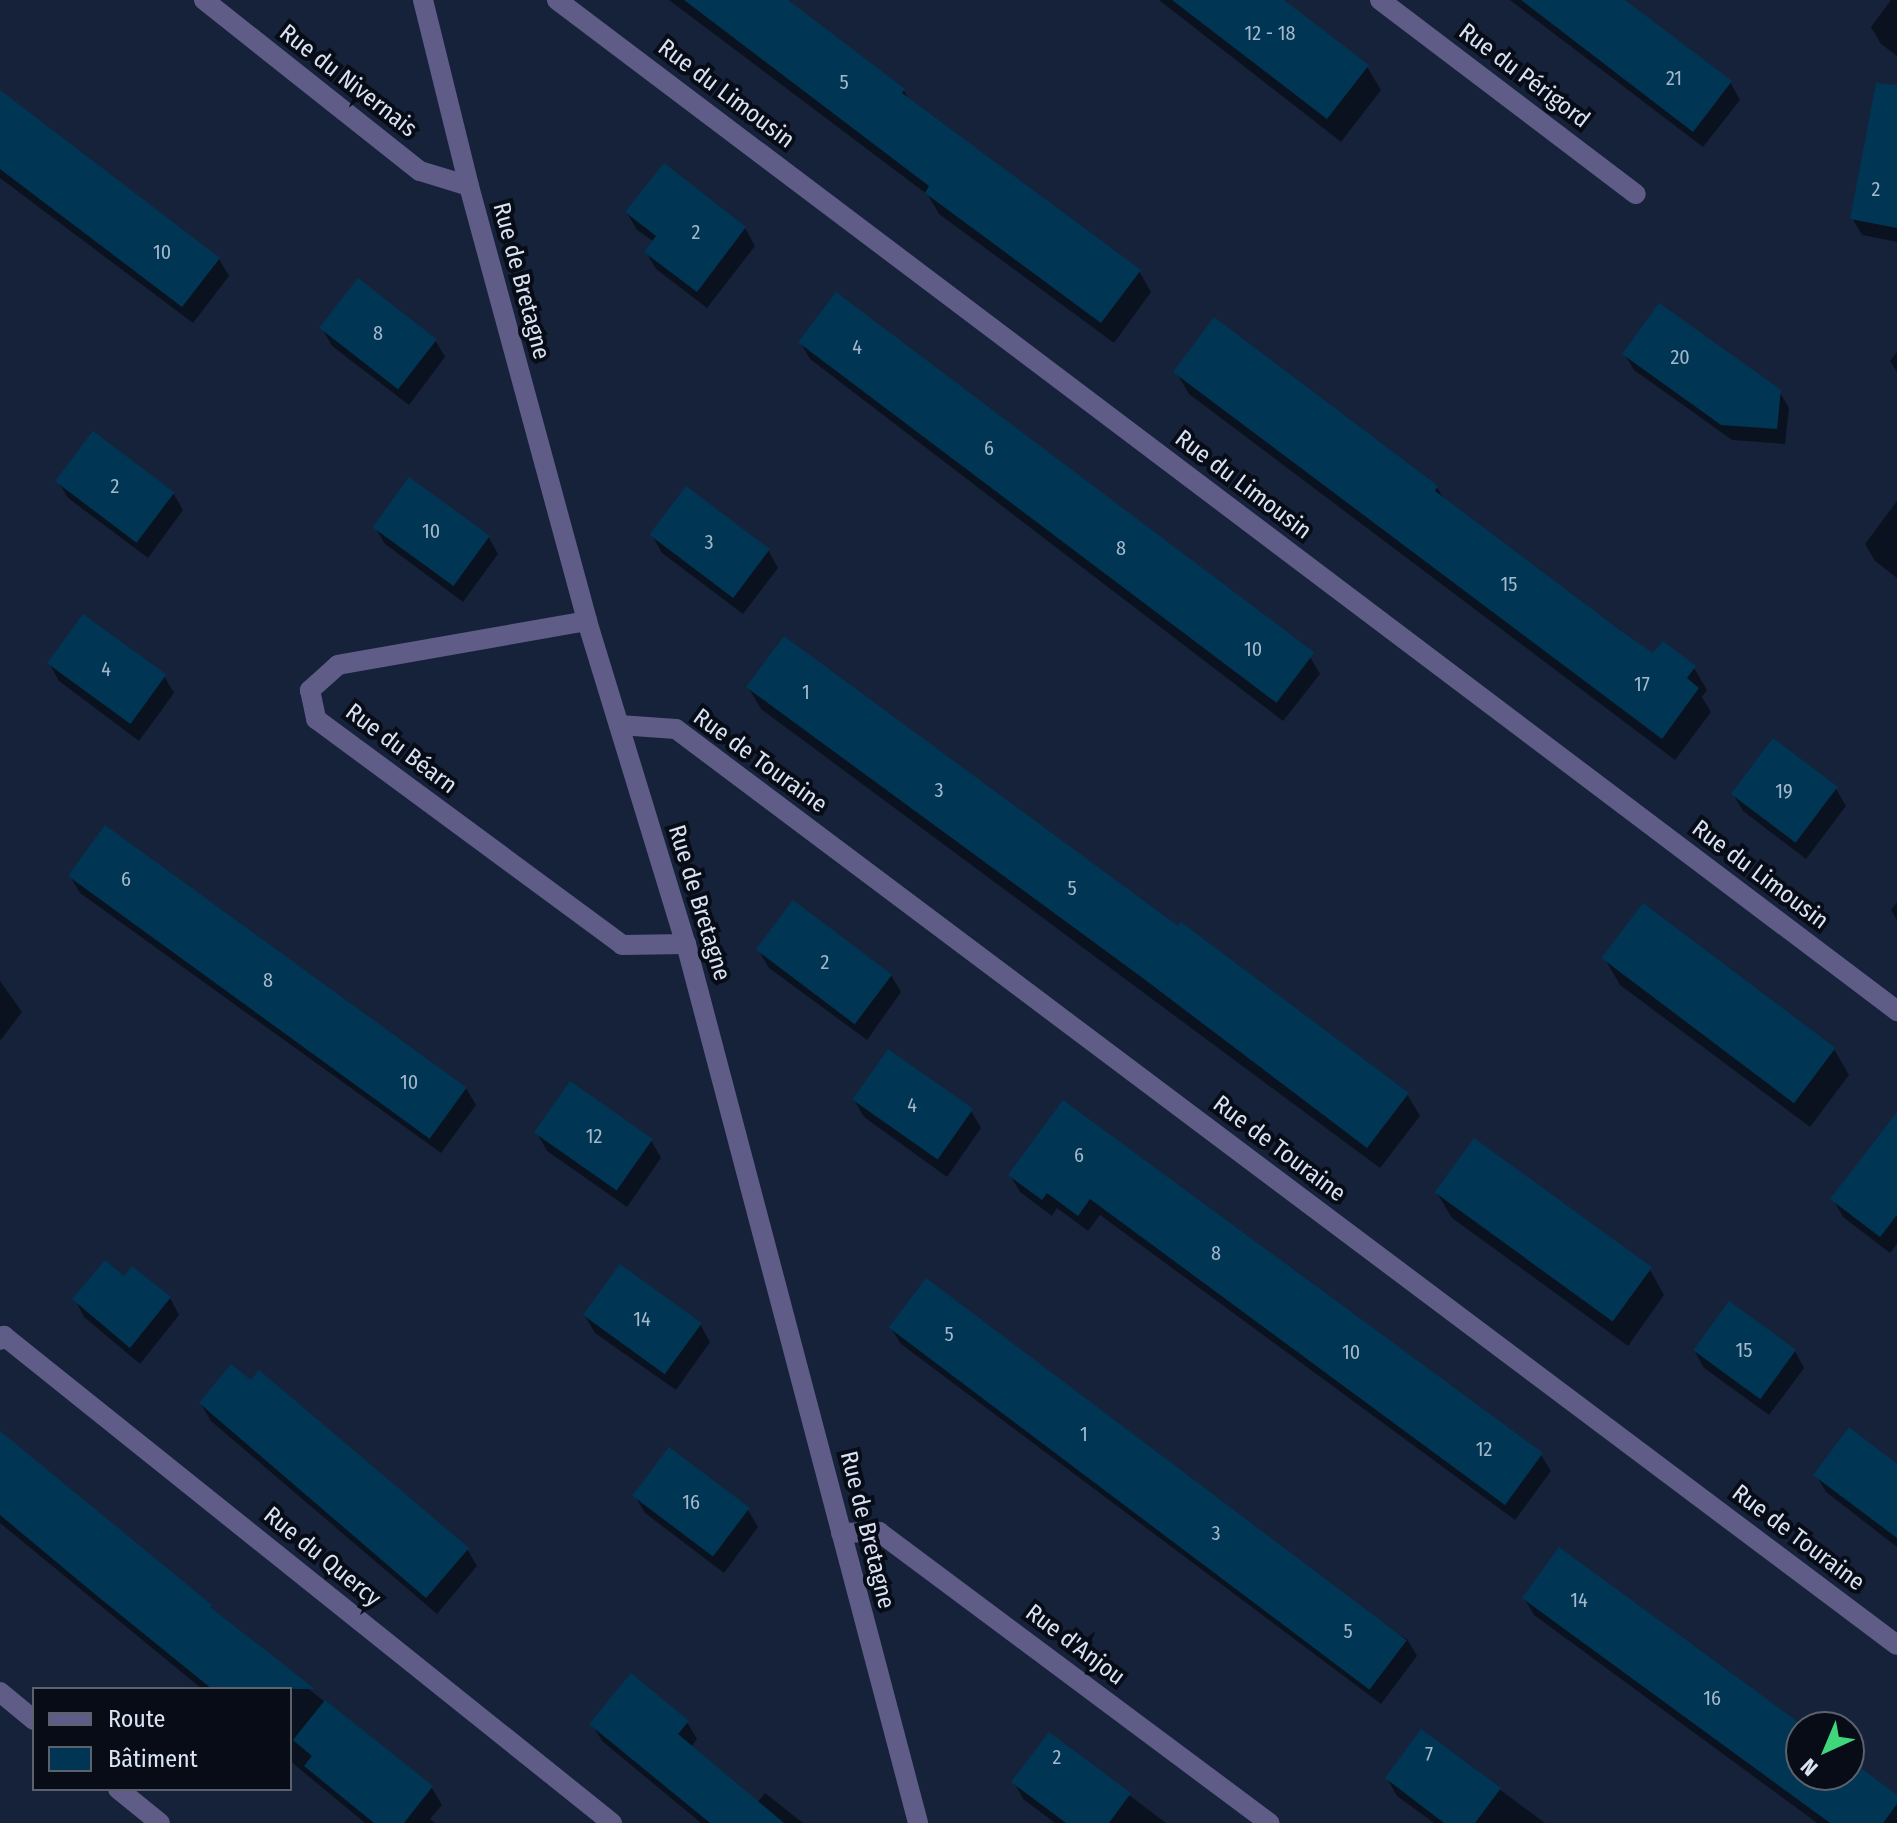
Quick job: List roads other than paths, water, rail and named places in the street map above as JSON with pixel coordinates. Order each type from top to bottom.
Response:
[{"type":"street","name":"Rue du Nivernais","points":[[204,0],[420,171],[469,186]]},
{"type":"street","name":"Rue de Bretagne","points":[[423,0],[469,186],[587,621],[686,944],[918,1823]]},
{"type":"street","name":"Rue du Limousin","points":[[557,0],[1897,1011]]},
{"type":"street","name":"Rue du Périgord","points":[[1380,0],[1636,194]]},
{"type":"street","name":"Rue du Béarn","points":[[587,621],[338,665],[310,690],[316,719],[622,945],[686,944]]},
{"type":"street","name":"Rue de Touraine","points":[[619,725],[676,729],[1897,1645]]},
{"type":"street","name":"Rue du Quercy","points":[[0,1340],[4,1336],[612,1823]]},
{"type":"street","name":"Rue d'Anjou","points":[[841,1533],[879,1532],[1270,1823]]},
{"type":"street","points":[[0,1692],[32,1718]]},
{"type":"street","points":[[120,1791],[160,1823]]}]
